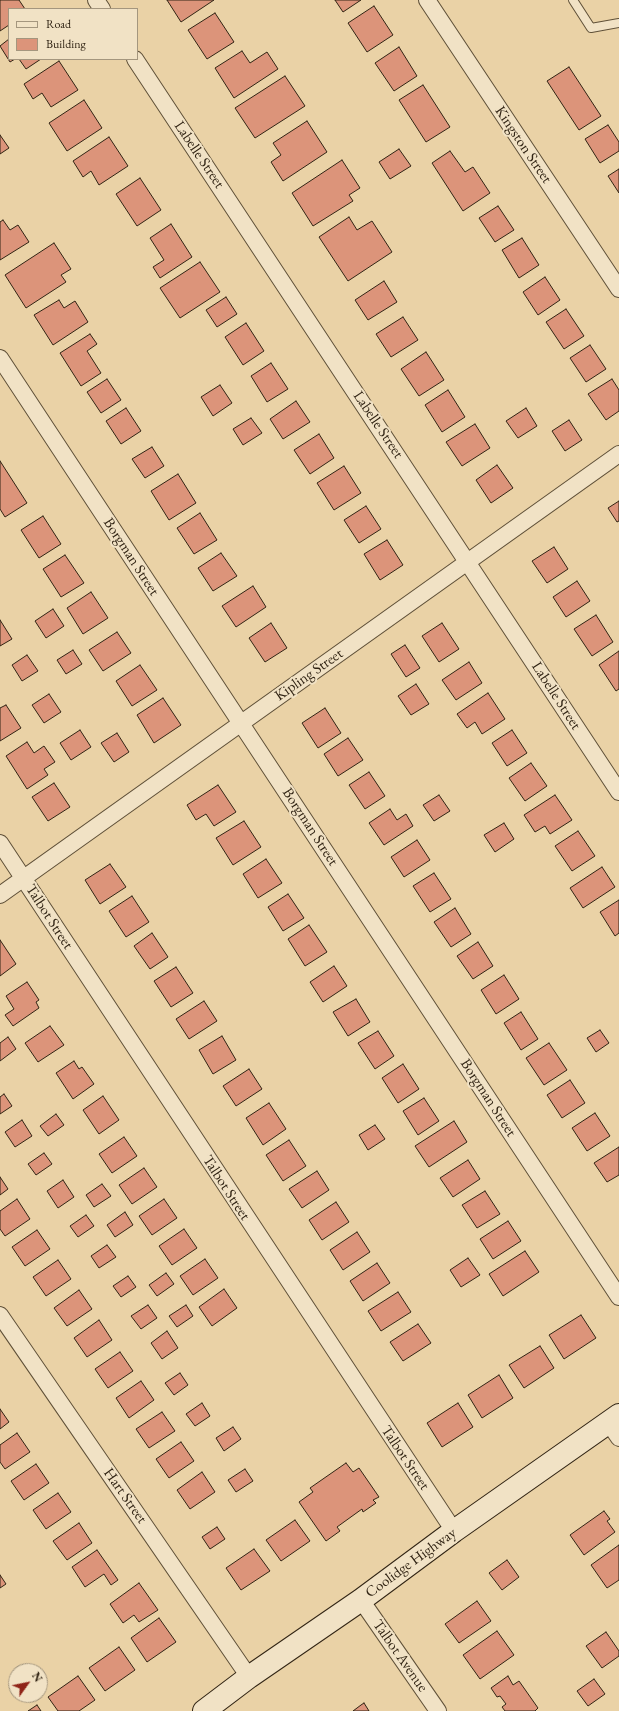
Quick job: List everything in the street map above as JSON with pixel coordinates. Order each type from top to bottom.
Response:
[{"type":"main road","name":"Coolidge Highway","points":[[204,1711],[250,1677],[361,1600],[454,1531],[615,1425]]},
{"type":"street","name":"Kingston Street","points":[[427,0],[619,289]]},
{"type":"street","name":"Labelle Street","points":[[136,60],[619,792]]},
{"type":"street","name":"Borgman Street","points":[[0,358],[619,1297]]},
{"type":"street","name":"Kipling Street","points":[[0,895],[619,454]]},
{"type":"street","name":"Talbot Street","points":[[0,843],[298,1297],[454,1531]]},
{"type":"street","name":"Hart Street","points":[[0,1315],[250,1677]]},
{"type":"street","name":"Talbot Avenue","points":[[361,1600],[438,1711]]},
{"type":"lane","points":[[573,0],[591,28],[619,24]]},
{"type":"building","points":[[0,0],[19,0],[24,8],[8,8],[8,26],[0,31]]},
{"type":"building","points":[[167,0],[214,0],[181,22]]},
{"type":"building","points":[[335,0],[361,0],[343,12]]},
{"type":"building","points":[[374,6],[393,35],[367,52],[348,23]]},
{"type":"building","points":[[215,13],[234,42],[207,59],[188,30]]},
{"type":"building","points":[[8,40],[8,59],[0,46]]},
{"type":"building","points":[[399,47],[417,76],[394,91],[375,63]]},
{"type":"building","points":[[242,51],[250,63],[267,52],[278,69],[234,98],[215,68]]},
{"type":"building","points":[[20,60],[40,60],[26,69]]},
{"type":"building","points":[[59,61],[78,90],[51,107],[42,93],[33,99],[24,84]]},
{"type":"building","points":[[569,67],[601,116],[579,130],[547,81]]},
{"type":"building","points":[[285,76],[305,106],[255,138],[235,108]]},
{"type":"building","points":[[423,85],[450,127],[426,142],[399,100]]},
{"type":"building","points":[[84,100],[102,128],[67,151],[49,123]]},
{"type":"building","points":[[307,121],[327,152],[283,181],[271,162],[281,155],[273,143]]},
{"type":"building","points":[[608,125],[619,142],[619,151],[600,163],[585,139]]},
{"type":"building","points":[[0,135],[9,148],[0,154]]},
{"type":"building","points":[[109,137],[128,166],[99,185],[91,171],[83,177],[73,161]]},
{"type":"building","points":[[399,149],[411,166],[390,179],[379,162]]},
{"type":"building","points":[[450,151],[465,172],[473,167],[490,193],[463,211],[432,163]]},
{"type":"building","points":[[342,160],[360,188],[349,195],[353,201],[313,226],[292,193]]},
{"type":"building","points":[[619,169],[619,193],[608,176]]},
{"type":"building","points":[[140,178],[161,210],[137,226],[116,194]]},
{"type":"building","points":[[498,206],[514,230],[495,242],[479,218]]},
{"type":"building","points":[[349,217],[357,230],[372,221],[392,252],[348,281],[319,237]]},
{"type":"building","points":[[3,220],[10,230],[18,225],[29,242],[0,260],[0,222]]},
{"type":"building","points":[[171,224],[192,257],[160,278],[153,267],[164,260],[150,238]]},
{"type":"building","points":[[522,238],[539,265],[519,278],[502,250]]},
{"type":"building","points":[[54,243],[71,269],[61,275],[66,282],[26,308],[5,275]]},
{"type":"building","points":[[200,262],[220,292],[180,318],[160,288]]},
{"type":"building","points":[[545,277],[560,300],[538,315],[523,292]]},
{"type":"building","points":[[384,281],[397,302],[368,320],[355,300]]},
{"type":"building","points":[[226,297],[237,314],[217,327],[206,310]]},
{"type":"building","points":[[59,300],[64,308],[75,301],[88,322],[53,345],[34,315]]},
{"type":"building","points":[[566,309],[584,336],[564,349],[546,322]]},
{"type":"building","points":[[403,317],[418,340],[391,357],[376,334]]},
{"type":"building","points":[[246,323],[264,351],[243,365],[225,337]]},
{"type":"building","points":[[90,334],[97,344],[87,351],[101,373],[81,386],[60,353]]},
{"type":"building","points":[[590,345],[606,369],[586,382],[570,358]]},
{"type":"building","points":[[426,352],[444,380],[419,396],[401,369]]},
{"type":"building","points":[[271,363],[288,389],[267,402],[251,376]]},
{"type":"building","points":[[107,379],[121,400],[101,413],[87,392]]},
{"type":"building","points":[[612,379],[619,390],[619,411],[606,420],[588,394]]},
{"type":"building","points":[[220,385],[232,403],[213,416],[201,397]]},
{"type":"building","points":[[448,390],[465,417],[442,432],[425,405]]},
{"type":"building","points":[[296,401],[310,422],[283,439],[270,419]]},
{"type":"building","points":[[126,408],[141,431],[121,444],[106,421]]},
{"type":"building","points":[[526,408],[537,426],[518,438],[506,421]]},
{"type":"building","points":[[251,418],[262,433],[243,445],[233,429]]},
{"type":"building","points":[[569,420],[582,440],[565,451],[552,431]]},
{"type":"building","points":[[475,424],[490,448],[462,466],[446,442]]},
{"type":"building","points":[[319,434],[334,458],[310,474],[294,450]]},
{"type":"building","points":[[152,447],[164,466],[145,478],[132,459]]},
{"type":"building","points":[[0,461],[27,503],[5,517],[0,509]]},
{"type":"building","points":[[497,465],[513,488],[491,503],[476,480]]},
{"type":"building","points":[[344,466],[361,493],[334,510],[317,483]]},
{"type":"building","points":[[178,474],[196,503],[169,520],[151,491]]},
{"type":"building","points":[[619,501],[619,521],[617,522],[608,508]]},
{"type":"building","points":[[366,506],[381,529],[359,543],[344,520]]},
{"type":"building","points":[[200,513],[217,540],[194,554],[177,528]]},
{"type":"building","points":[[43,516],[61,544],[39,558],[21,530]]},
{"type":"building","points":[[387,540],[403,565],[380,580],[364,554]]},
{"type":"building","points":[[554,547],[568,569],[547,583],[532,561]]},
{"type":"building","points":[[221,553],[237,576],[213,591],[198,568]]},
{"type":"building","points":[[65,555],[84,583],[61,597],[43,569]]},
{"type":"building","points":[[577,581],[590,601],[566,617],[553,597]]},
{"type":"building","points":[[253,586],[266,607],[236,627],[222,606]]},
{"type":"building","points":[[91,592],[108,618],[83,634],[67,608]]},
{"type":"building","points":[[53,609],[64,626],[46,638],[35,621]]},
{"type":"building","points":[[596,615],[613,642],[592,656],[574,629]]},
{"type":"building","points":[[0,620],[12,639],[0,646]]},
{"type":"building","points":[[271,623],[287,648],[265,662],[249,638]]},
{"type":"building","points":[[442,623],[459,649],[439,662],[422,636]]},
{"type":"building","points":[[117,632],[131,653],[103,671],[89,650]]},
{"type":"building","points":[[405,645],[420,668],[406,677],[391,654]]},
{"type":"building","points":[[73,650],[82,664],[66,674],[57,660]]},
{"type":"building","points":[[619,651],[619,689],[616,691],[599,665]]},
{"type":"building","points":[[27,655],[38,671],[22,681],[12,665]]},
{"type":"building","points":[[469,662],[482,683],[456,700],[442,680]]},
{"type":"building","points":[[140,665],[157,690],[132,706],[116,681]]},
{"type":"building","points":[[416,684],[429,704],[411,715],[398,696]]},
{"type":"building","points":[[488,693],[505,719],[482,734],[475,722],[467,728],[457,714]]},
{"type":"building","points":[[49,694],[61,712],[44,723],[32,705]]},
{"type":"building","points":[[163,698],[181,725],[154,743],[137,715]]},
{"type":"building","points":[[6,705],[21,728],[0,741],[0,708]]},
{"type":"building","points":[[325,708],[341,733],[318,748],[302,723]]},
{"type":"building","points":[[80,730],[91,747],[71,760],[60,743]]},
{"type":"building","points":[[512,730],[527,753],[507,766],[492,743]]},
{"type":"building","points":[[117,733],[129,752],[114,762],[101,743]]},
{"type":"building","points":[[348,738],[363,760],[338,776],[324,754]]},
{"type":"building","points":[[27,742],[34,753],[44,746],[55,762],[44,769],[48,775],[27,789],[6,756]]},
{"type":"building","points":[[531,763],[547,786],[525,801],[509,778]]},
{"type":"building","points":[[369,772],[385,796],[365,809],[349,785]]},
{"type":"building","points":[[54,783],[70,807],[48,821],[32,797]]},
{"type":"building","points":[[218,785],[236,812],[214,826],[206,814],[196,820],[187,805]]},
{"type":"building","points":[[439,795],[450,811],[434,821],[423,805]]},
{"type":"building","points":[[555,795],[572,820],[550,834],[545,826],[535,832],[524,815]]},
{"type":"building","points":[[390,809],[397,820],[406,814],[413,826],[384,845],[369,823]]},
{"type":"building","points":[[244,821],[261,847],[233,865],[216,838]]},
{"type":"building","points":[[504,823],[514,839],[495,852],[484,835]]},
{"type":"building","points":[[578,831],[595,856],[572,871],[555,846]]},
{"type":"building","points":[[417,840],[430,860],[404,877],[391,857]]},
{"type":"building","points":[[266,859],[282,883],[258,898],[243,874]]},
{"type":"building","points":[[110,864],[126,887],[100,904],[85,880]]},
{"type":"building","points":[[602,867],[615,887],[583,908],[570,888]]},
{"type":"building","points":[[434,873],[451,899],[430,912],[413,886]]},
{"type":"building","points":[[288,894],[304,918],[283,931],[268,907]]},
{"type":"building","points":[[132,896],[149,922],[126,937],[109,911]]},
{"type":"building","points":[[619,900],[619,933],[615,936],[600,912]]},
{"type":"building","points":[[455,908],[471,934],[451,947],[434,922]]},
{"type":"building","points":[[309,925],[327,952],[305,966],[288,939]]},
{"type":"building","points":[[152,933],[168,957],[150,969],[134,946]]},
{"type":"building","points":[[0,940],[16,964],[0,976]]},
{"type":"building","points":[[478,942],[493,966],[473,979],[457,956]]},
{"type":"building","points":[[334,966],[347,986],[323,1002],[310,982]]},
{"type":"building","points":[[176,967],[193,993],[171,1007],[154,981]]},
{"type":"building","points":[[504,975],[519,999],[496,1014],[481,990]]},
{"type":"building","points":[[27,982],[39,1000],[36,1002],[39,1008],[13,1026],[5,1015],[14,1009],[6,996]]},
{"type":"building","points":[[356,999],[370,1022],[348,1036],[333,1012]]},
{"type":"building","points":[[204,1001],[217,1021],[189,1039],[176,1019]]},
{"type":"building","points":[[521,1012],[538,1039],[521,1050],[504,1023]]},
{"type":"building","points":[[50,1026],[64,1045],[38,1062],[25,1043]]},
{"type":"building","points":[[600,1030],[609,1043],[596,1052],[587,1038]]},
{"type":"building","points":[[378,1031],[394,1056],[375,1069],[358,1043]]},
{"type":"building","points":[[222,1036],[236,1060],[213,1074],[199,1050]]},
{"type":"building","points":[[8,1037],[16,1049],[0,1061],[0,1043]]},
{"type":"building","points":[[549,1043],[567,1070],[544,1085],[526,1058]]},
{"type":"building","points":[[74,1061],[79,1069],[82,1067],[94,1084],[73,1099],[56,1073]]},
{"type":"building","points":[[403,1064],[419,1089],[398,1103],[382,1078]]},
{"type":"building","points":[[249,1069],[262,1089],[236,1106],[223,1086]]},
{"type":"building","points":[[570,1080],[585,1103],[562,1118],[547,1095]]},
{"type":"building","points":[[4,1094],[12,1106],[0,1114],[0,1097]]},
{"type":"building","points":[[103,1096],[119,1120],[99,1134],[83,1110]]},
{"type":"building","points":[[424,1098],[439,1121],[418,1135],[403,1111]]},
{"type":"building","points":[[269,1103],[286,1129],[263,1145],[246,1118]]},
{"type":"building","points":[[595,1113],[610,1136],[587,1151],[572,1128]]},
{"type":"building","points":[[56,1114],[64,1125],[48,1136],[40,1126]]},
{"type":"building","points":[[22,1120],[32,1136],[15,1147],[5,1132]]},
{"type":"building","points":[[454,1121],[467,1142],[429,1167],[415,1146]]},
{"type":"building","points":[[375,1125],[385,1139],[368,1150],[359,1135]]},
{"type":"building","points":[[124,1137],[137,1156],[112,1173],[99,1154]]},
{"type":"building","points":[[289,1140],[306,1166],[283,1181],[266,1155]]},
{"type":"building","points":[[619,1147],[619,1175],[607,1182],[594,1163]]},
{"type":"building","points":[[44,1153],[52,1164],[36,1175],[28,1164]]},
{"type":"building","points":[[468,1160],[480,1179],[453,1197],[440,1178]]},
{"type":"building","points":[[144,1168],[157,1187],[132,1204],[119,1185]]},
{"type":"building","points":[[317,1171],[329,1190],[302,1208],[289,1189]]},
{"type":"building","points":[[0,1177],[8,1189],[0,1195]]},
{"type":"building","points":[[63,1180],[74,1197],[58,1208],[47,1191]]},
{"type":"building","points":[[102,1184],[111,1196],[94,1207],[86,1195]]},
{"type":"building","points":[[485,1191],[500,1214],[477,1228],[462,1205]]},
{"type":"building","points":[[17,1199],[30,1219],[5,1236],[0,1229],[0,1211]]},
{"type":"building","points":[[164,1199],[177,1218],[152,1235],[139,1216]]},
{"type":"building","points":[[336,1202],[349,1222],[322,1240],[309,1220]]},
{"type":"building","points":[[125,1212],[133,1225],[115,1237],[107,1225]]},
{"type":"building","points":[[86,1215],[94,1226],[78,1237],[70,1226]]},
{"type":"building","points":[[508,1221],[521,1241],[493,1259],[480,1239]]},
{"type":"building","points":[[184,1229],[197,1248],[172,1265],[159,1246]]},
{"type":"building","points":[[37,1230],[50,1249],[25,1266],[12,1247]]},
{"type":"building","points":[[357,1232],[370,1252],[343,1270],[330,1250]]},
{"type":"building","points":[[107,1245],[116,1257],[99,1268],[91,1256]]},
{"type":"building","points":[[525,1251],[539,1272],[503,1296],[489,1274]]},
{"type":"building","points":[[468,1258],[480,1275],[461,1287],[450,1270]]},
{"type":"building","points":[[205,1259],[218,1278],[193,1295],[180,1276]]},
{"type":"building","points":[[58,1260],[71,1279],[46,1296],[33,1277]]},
{"type":"building","points":[[377,1263],[390,1283],[363,1301],[350,1281]]},
{"type":"building","points":[[166,1273],[174,1284],[157,1296],[149,1285]]},
{"type":"building","points":[[128,1276],[136,1287],[121,1297],[113,1286]]},
{"type":"building","points":[[224,1289],[237,1308],[212,1326],[199,1307]]},
{"type":"building","points":[[79,1290],[92,1309],[67,1326],[54,1308]]},
{"type":"building","points":[[398,1292],[411,1312],[381,1331],[368,1311]]},
{"type":"building","points":[[148,1305],[157,1318],[141,1329],[131,1316]]},
{"type":"building","points":[[186,1305],[193,1316],[177,1327],[169,1316]]},
{"type":"building","points":[[581,1315],[596,1338],[564,1359],[549,1335]]},
{"type":"building","points":[[99,1320],[112,1340],[87,1357],[74,1338]]},
{"type":"building","points":[[418,1324],[431,1343],[403,1361],[390,1342]]},
{"type":"building","points":[[167,1331],[178,1348],[162,1359],[151,1343]]},
{"type":"building","points":[[540,1346],[554,1368],[524,1388],[509,1365]]},
{"type":"building","points":[[120,1352],[133,1371],[108,1388],[95,1369]]},
{"type":"building","points":[[180,1373],[188,1385],[174,1395],[165,1383]]},
{"type":"building","points":[[499,1375],[513,1398],[482,1418],[468,1395]]},
{"type":"building","points":[[141,1381],[154,1400],[129,1418],[116,1398]]},
{"type":"building","points":[[202,1403],[210,1416],[195,1426],[186,1414]]},
{"type":"building","points":[[458,1403],[473,1427],[442,1447],[427,1423]]},
{"type":"building","points":[[0,1409],[9,1422],[0,1429]]},
{"type":"building","points":[[162,1412],[175,1431],[149,1448],[136,1429]]},
{"type":"building","points":[[233,1427],[241,1439],[224,1451],[216,1438]]},
{"type":"building","points":[[17,1433],[30,1452],[5,1469],[0,1462],[0,1445]]},
{"type":"building","points":[[181,1442],[194,1461],[169,1478],[156,1459]]},
{"type":"building","points":[[346,1463],[353,1472],[359,1468],[379,1497],[373,1500],[376,1503],[363,1512],[362,1509],[337,1527],[340,1531],[326,1541],[299,1502],[313,1492],[310,1488]]},
{"type":"building","points":[[36,1464],[49,1483],[24,1500],[11,1481]]},
{"type":"building","points":[[245,1469],[253,1481],[236,1492],[228,1480]]},
{"type":"building","points":[[202,1472],[215,1492],[190,1509],[177,1490]]},
{"type":"building","points":[[58,1493],[71,1512],[46,1529],[33,1510]]},
{"type":"building","points":[[604,1511],[610,1519],[607,1521],[615,1532],[584,1555],[570,1535]]},
{"type":"building","points":[[295,1520],[310,1541],[281,1561],[266,1540]]},
{"type":"building","points":[[79,1523],[92,1543],[67,1560],[53,1541]]},
{"type":"building","points":[[217,1527],[225,1539],[210,1549],[202,1537]]},
{"type":"building","points":[[619,1545],[619,1580],[607,1588],[591,1565]]},
{"type":"building","points":[[254,1549],[270,1571],[241,1590],[226,1568]]},
{"type":"building","points":[[97,1550],[118,1580],[111,1585],[104,1574],[85,1587],[72,1567]]},
{"type":"building","points":[[507,1560],[519,1577],[502,1590],[489,1573]]},
{"type":"building","points":[[0,1575],[6,1584],[0,1588]]},
{"type":"building","points":[[139,1583],[158,1610],[139,1622],[134,1615],[123,1623],[110,1604]]},
{"type":"building","points":[[477,1601],[491,1621],[459,1643],[445,1624]]},
{"type":"building","points":[[159,1618],[176,1642],[147,1662],[131,1638]]},
{"type":"building","points":[[497,1631],[514,1655],[480,1679],[463,1655]]},
{"type":"building","points":[[606,1632],[619,1651],[619,1656],[602,1668],[586,1646]]},
{"type":"building","points":[[119,1647],[135,1670],[105,1691],[89,1668]]},
{"type":"building","points":[[78,1676],[95,1700],[79,1711],[58,1711],[48,1697]]},
{"type":"building","points":[[508,1676],[513,1685],[519,1681],[538,1708],[535,1711],[505,1711],[502,1707],[506,1704],[500,1696],[497,1697],[491,1688]]},
{"type":"building","points":[[594,1679],[605,1694],[588,1706],[577,1691]]},
{"type":"building","points":[[364,1703],[369,1711],[353,1711],[361,1705]]},
{"type":"building","points":[[37,1705],[41,1711],[28,1711]]}]
